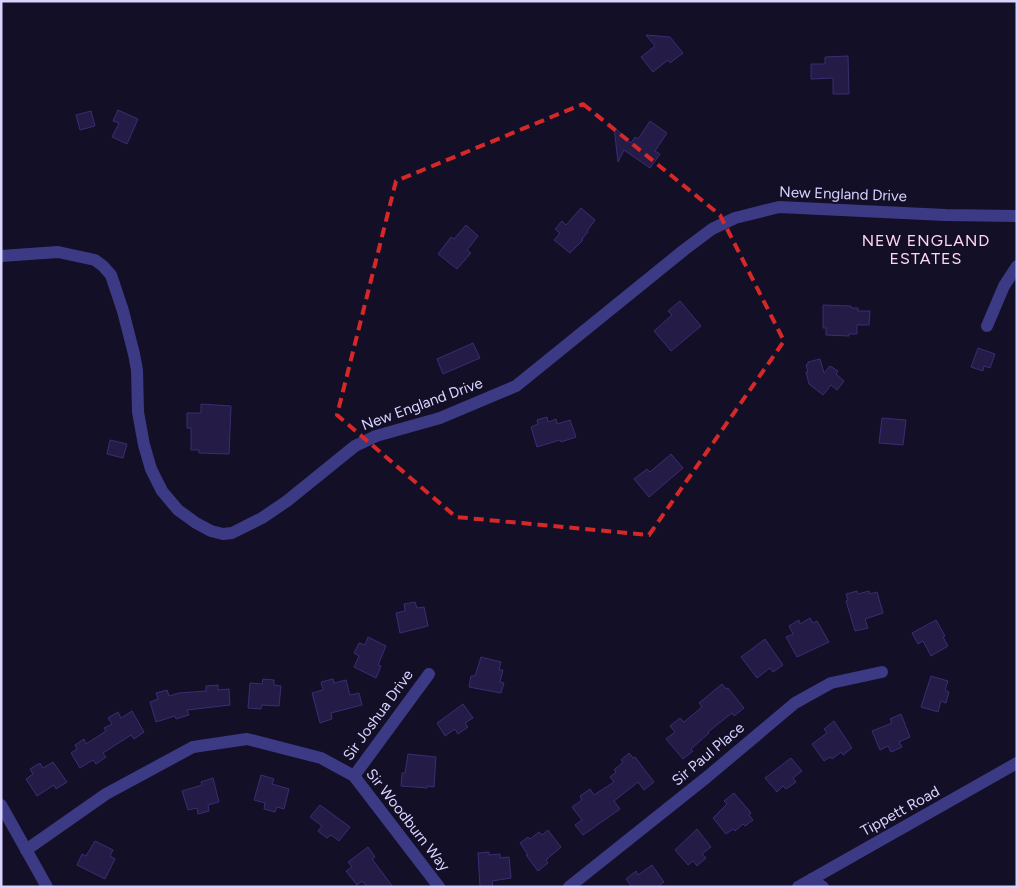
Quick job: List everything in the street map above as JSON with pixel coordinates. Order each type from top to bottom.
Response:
[{"type":"street","name":"New England Drive","points":[[1,256],[58,252],[95,260],[103,266],[110,276],[121,304],[138,370],[138,412],[151,470],[162,491],[178,510],[211,531],[223,534],[232,533],[271,512],[355,446],[376,436],[440,418],[516,386],[684,250],[712,229],[735,218],[779,207],[945,215],[1017,216]]},
{"type":"street","points":[[987,326],[1004,286],[1017,266]]},
{"type":"street","name":"Sir Paul Place","points":[[569,887],[707,777],[795,703],[831,683],[882,672]]},
{"type":"street","name":"Sir Joshua Drive","points":[[354,776],[429,674]]},
{"type":"street","name":"Sir Woodburn Way","points":[[26,850],[106,794],[193,747],[247,739],[321,758],[354,776],[439,887]]},
{"type":"street","name":"Tippett Road","points":[[798,887],[817,883],[918,818],[964,795],[1017,763]]},
{"type":"street","points":[[1,805],[47,887]]},
{"type":"highlighted area","points":[[583,104],[720,215],[784,341],[649,535],[456,517],[337,415],[396,181]]},
{"type":"building","points":[[646,35],[670,37],[683,53],[670,63],[668,60],[653,72],[641,57],[655,46]]},
{"type":"building","points":[[848,56],[849,94],[833,94],[833,78],[811,79],[811,64],[825,64],[825,57]]},
{"type":"building","points":[[118,110],[138,119],[127,144],[112,137],[119,123],[113,121]]},
{"type":"building","points":[[91,111],[95,126],[80,130],[76,115]]},
{"type":"building","points":[[650,121],[667,133],[655,151],[660,154],[650,168],[624,150],[618,162],[614,127],[631,143],[635,137],[638,139]]},
{"type":"building","points":[[581,208],[595,220],[583,240],[570,253],[554,240],[560,233],[555,229],[562,221],[566,225]]},
{"type":"building","points":[[466,225],[478,236],[467,250],[471,253],[457,269],[438,254],[451,237],[454,239]]},
{"type":"building","points":[[680,301],[701,326],[671,351],[654,331],[672,315],[668,311]]},
{"type":"building","points":[[823,305],[851,306],[851,308],[858,308],[858,311],[870,311],[869,325],[857,325],[857,334],[849,334],[849,336],[826,335],[826,328],[823,328]]},
{"type":"building","points":[[473,343],[480,358],[443,374],[437,359]]},
{"type":"building","points":[[978,348],[995,354],[990,368],[984,366],[983,371],[971,367]]},
{"type":"building","points":[[820,359],[824,373],[830,366],[838,371],[836,374],[844,381],[837,390],[831,385],[823,395],[809,384],[806,372],[808,372],[806,365],[808,362]]},
{"type":"building","points":[[201,404],[231,406],[229,454],[199,453],[199,450],[191,450],[191,428],[187,428],[187,413],[201,413]]},
{"type":"building","points":[[547,417],[548,422],[556,419],[557,424],[570,420],[576,437],[537,447],[531,427],[538,424],[537,420]]},
{"type":"building","points":[[882,418],[906,420],[903,445],[879,443]]},
{"type":"building","points":[[110,440],[127,444],[123,458],[107,454]]},
{"type":"building","points":[[671,454],[683,468],[649,497],[634,479],[647,469],[650,472]]},
{"type":"building","points":[[857,591],[858,594],[869,591],[870,594],[877,592],[883,613],[865,619],[868,628],[855,631],[846,601],[848,600],[846,594]]},
{"type":"building","points":[[415,602],[417,608],[424,607],[428,626],[400,633],[396,613],[405,611],[404,604]]},
{"type":"building","points":[[810,618],[813,623],[817,621],[829,642],[797,657],[786,637],[793,634],[789,626],[799,620],[800,624]]},
{"type":"building","points":[[936,620],[948,646],[931,656],[923,641],[918,644],[912,633]]},
{"type":"building","points":[[368,637],[386,646],[378,665],[381,666],[376,678],[354,667],[359,656],[354,653],[359,643],[365,645]]},
{"type":"building","points":[[765,639],[783,665],[773,672],[770,668],[757,678],[741,657]]},
{"type":"building","points":[[481,657],[501,662],[499,670],[503,670],[500,682],[504,683],[501,693],[469,687],[471,676],[475,676]]},
{"type":"building","points":[[931,676],[948,681],[945,690],[949,692],[946,703],[941,701],[938,712],[921,707]]},
{"type":"building","points":[[263,679],[274,680],[274,685],[281,686],[279,706],[262,705],[261,709],[248,708],[250,683],[262,684]]},
{"type":"building","points":[[333,679],[334,683],[346,680],[350,695],[359,693],[362,705],[331,713],[332,719],[320,723],[312,693],[323,690],[321,682]]},
{"type":"building","points":[[722,684],[726,689],[728,688],[744,708],[734,716],[732,713],[708,732],[691,749],[693,751],[683,759],[666,739],[675,732],[670,726],[680,718],[684,722],[702,707],[699,703]]},
{"type":"building","points":[[218,685],[218,690],[229,689],[230,705],[187,710],[189,715],[176,719],[175,716],[156,722],[150,702],[158,699],[156,693],[167,690],[169,696],[179,693],[206,691],[206,686]]},
{"type":"building","points":[[463,704],[473,718],[465,723],[468,727],[458,734],[455,729],[445,736],[437,723]]},
{"type":"building","points":[[132,711],[144,732],[134,739],[131,735],[103,753],[106,757],[96,764],[93,760],[80,768],[71,753],[77,749],[75,745],[84,739],[86,744],[106,731],[104,728],[112,724],[108,718],[118,712],[121,718]]},
{"type":"building","points":[[901,714],[910,737],[899,742],[902,747],[891,752],[888,746],[880,750],[872,731],[892,723],[890,719]]},
{"type":"building","points":[[834,721],[852,748],[843,755],[841,752],[832,759],[830,757],[824,761],[812,744],[827,733],[824,729]]},
{"type":"building","points":[[629,753],[633,758],[635,757],[654,782],[644,790],[638,782],[614,801],[620,809],[583,835],[575,825],[582,820],[572,807],[582,800],[580,796],[590,789],[594,795],[614,782],[610,777],[616,772],[614,770],[623,762],[621,760]]},
{"type":"building","points":[[408,754],[436,757],[434,787],[401,786],[402,773],[405,773]]},
{"type":"building","points":[[791,758],[802,771],[793,778],[796,782],[786,789],[783,786],[777,792],[765,778]]},
{"type":"building","points":[[53,762],[67,782],[56,789],[54,785],[37,796],[26,779],[33,774],[30,769],[40,763],[43,768]]},
{"type":"building","points":[[261,775],[274,779],[272,784],[289,789],[284,809],[277,807],[275,812],[264,809],[265,803],[254,800]]},
{"type":"building","points":[[213,778],[219,802],[208,805],[209,811],[198,814],[197,808],[188,810],[182,791],[202,785],[201,782]]},
{"type":"building","points":[[734,793],[751,813],[749,815],[753,820],[745,826],[743,824],[735,831],[733,829],[726,834],[713,818],[727,804],[724,801]]},
{"type":"building","points":[[320,805],[350,827],[339,841],[331,835],[327,838],[318,831],[322,826],[310,817]]},
{"type":"building","points":[[697,829],[711,847],[702,854],[706,858],[697,866],[693,861],[688,865],[675,850]]},
{"type":"building","points":[[548,830],[561,847],[546,860],[548,863],[538,871],[520,843],[528,837],[530,839],[539,832],[542,835]]},
{"type":"building","points":[[95,841],[113,850],[110,856],[115,859],[105,879],[77,865],[82,854],[86,856]]},
{"type":"building","points":[[368,847],[375,857],[372,859],[393,887],[367,887],[362,881],[357,885],[346,871],[352,867],[348,862]]},
{"type":"building","points":[[489,852],[489,855],[500,854],[500,858],[509,857],[511,878],[492,881],[493,887],[480,887],[478,853]]},
{"type":"building","points":[[652,865],[664,882],[657,887],[632,887],[626,879],[636,871],[638,875]]},
{"type":"district","name":"NEW ENGLAND ESTATES","points":[[926,249]]}]
